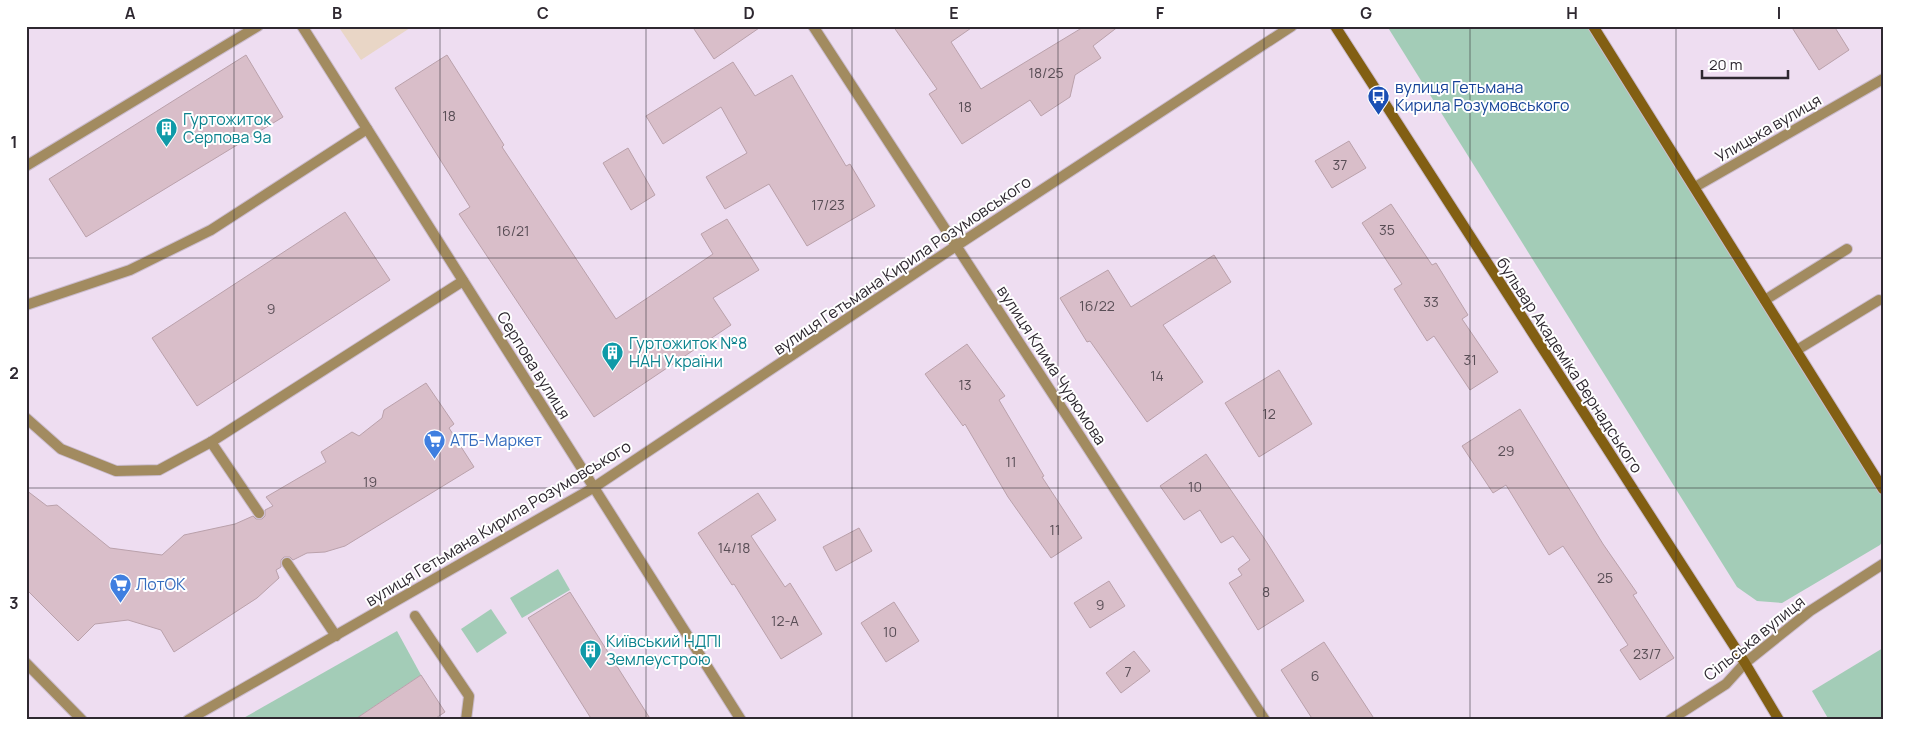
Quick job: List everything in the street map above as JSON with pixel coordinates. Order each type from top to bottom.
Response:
[{"type":"main road","name":"бульвар Академіка Вернадського","points":[[1335,26],[1745,663],[1779,720]]},
{"type":"main road","points":[[1593,26],[1883,489]]},
{"type":"street","points":[[26,166],[258,26]]},
{"type":"street","name":"Серпова вулиця","points":[[302,26],[741,720]]},
{"type":"street","name":"вулиця Клима Чурюмова","points":[[813,26],[1265,720]]},
{"type":"street","name":"вулиця Гетьмана Кирила Розумовського","points":[[188,720],[593,488],[956,246],[1292,26]]},
{"type":"street","name":"Улицька вулиця","points":[[1695,187],[1883,79]]},
{"type":"street","points":[[26,305],[130,270],[211,230],[367,129]]},
{"type":"street","points":[[1765,300],[1847,249]]},
{"type":"street","points":[[26,418],[61,449],[116,471],[159,470],[211,442],[463,281]]},
{"type":"street","points":[[1797,350],[1879,300]]},
{"type":"street","points":[[211,442],[259,512]]},
{"type":"street","points":[[287,564],[336,636]]},
{"type":"street","name":"Сільська вулиця","points":[[1670,720],[1726,684],[1745,663],[1810,611],[1883,564]]},
{"type":"street","points":[[415,616],[469,696],[466,720]]},
{"type":"street","points":[[26,663],[82,720]]},
{"type":"shaded area","points":[[338,26],[413,26],[361,60]]},
{"type":"green space","points":[[1387,26],[1587,26],[1883,488],[1883,540],[1880,545],[1782,603],[1757,601],[1737,587]]},
{"type":"green space","points":[[558,569],[570,590],[522,618],[510,598]]},
{"type":"green space","points":[[491,609],[507,633],[477,653],[461,629]]},
{"type":"green space","points":[[397,631],[421,675],[354,720],[240,720]]},
{"type":"green space","points":[[1883,648],[1883,720],[1829,720],[1812,691]]},
{"type":"building","points":[[692,26],[762,26],[714,59]]},
{"type":"building","points":[[893,26],[974,26],[951,42],[981,89],[1085,26],[1119,26],[1093,46],[1101,58],[1075,75],[1070,97],[1041,116],[1030,100],[962,144],[929,94],[937,89]]},
{"type":"building","points":[[1791,26],[1834,26],[1849,50],[1819,70]]},
{"type":"building","name":"Гуртожиток Серпова 9а","points":[[246,55],[283,117],[86,237],[49,179]]},
{"type":"building","points":[[447,55],[504,145],[502,147],[616,319],[713,254],[701,234],[727,219],[759,270],[713,298],[731,325],[594,417],[459,214],[470,207],[395,88]]},
{"type":"building","points":[[733,62],[755,96],[792,75],[846,166],[850,164],[875,206],[807,246],[769,184],[725,209],[706,177],[747,153],[721,107],[663,144],[646,116]]},
{"type":"building","points":[[1349,141],[1366,168],[1332,188],[1315,161]]},
{"type":"building","points":[[628,148],[655,195],[631,210],[603,163]]},
{"type":"building","points":[[1391,204],[1432,265],[1436,263],[1468,315],[1462,319],[1498,372],[1470,390],[1434,336],[1427,341],[1394,289],[1402,284],[1362,223]]},
{"type":"building","points":[[345,212],[390,280],[197,406],[152,338]]},
{"type":"building","points":[[1214,255],[1231,282],[1163,325],[1203,382],[1147,422],[1090,341],[1087,342],[1060,298],[1108,270],[1131,307]]},
{"type":"building","points":[[967,344],[1005,396],[999,400],[1044,476],[1042,477],[1082,538],[1051,558],[1008,497],[965,424],[963,426],[925,374]]},
{"type":"building","points":[[1279,370],[1312,424],[1259,457],[1225,403]]},
{"type":"building","points":[[426,383],[454,424],[449,428],[474,467],[345,546],[325,552],[307,553],[293,560],[290,557],[284,557],[281,560],[281,567],[276,570],[279,578],[257,598],[174,652],[161,630],[128,620],[95,624],[78,641],[26,589],[26,490],[47,506],[57,505],[110,548],[162,555],[184,535],[235,524],[253,516],[256,519],[262,519],[265,516],[265,510],[273,506],[266,497],[326,462],[321,452],[352,432],[359,436],[382,418],[384,410]]},
{"type":"building","points":[[1520,409],[1603,544],[1637,593],[1633,595],[1674,658],[1640,680],[1620,650],[1628,645],[1563,546],[1549,555],[1506,485],[1493,493],[1462,446]]},
{"type":"building","points":[[1206,454],[1264,538],[1304,601],[1258,630],[1229,583],[1242,575],[1238,569],[1250,560],[1233,536],[1221,543],[1200,510],[1184,520],[1160,486]]},
{"type":"building","points":[[758,493],[776,520],[751,536],[785,587],[790,583],[822,634],[781,659],[734,584],[732,585],[698,533]]},
{"type":"building","points":[[859,528],[872,551],[836,571],[823,547]]},
{"type":"building","points":[[1109,581],[1125,606],[1090,628],[1074,603]]},
{"type":"building","name":"Київський НДПІ Землеустрою","points":[[570,592],[651,720],[592,720],[528,618]]},
{"type":"building","points":[[894,602],[919,641],[886,662],[861,623]]},
{"type":"building","points":[[1324,642],[1375,720],[1313,720],[1281,670]]},
{"type":"building","points":[[1134,651],[1150,671],[1121,693],[1106,673]]},
{"type":"building","points":[[421,675],[445,712],[433,720],[354,720]]},
{"type":"place","name":"вулиця Гетьмана Кирила Розумовського","points":[[1379,115]]},
{"type":"place","name":"Гуртожиток Серпова 9а","points":[[167,147]]},
{"type":"place","name":"Гуртожиток №8 НАН України","points":[[613,371]]},
{"type":"place","name":"АТБ-Маркет","points":[[434,459]]},
{"type":"place","name":"ЛотОК","points":[[120,603]]},
{"type":"place","name":"Київський НДПІ Землеустрою","points":[[590,669]]}]
